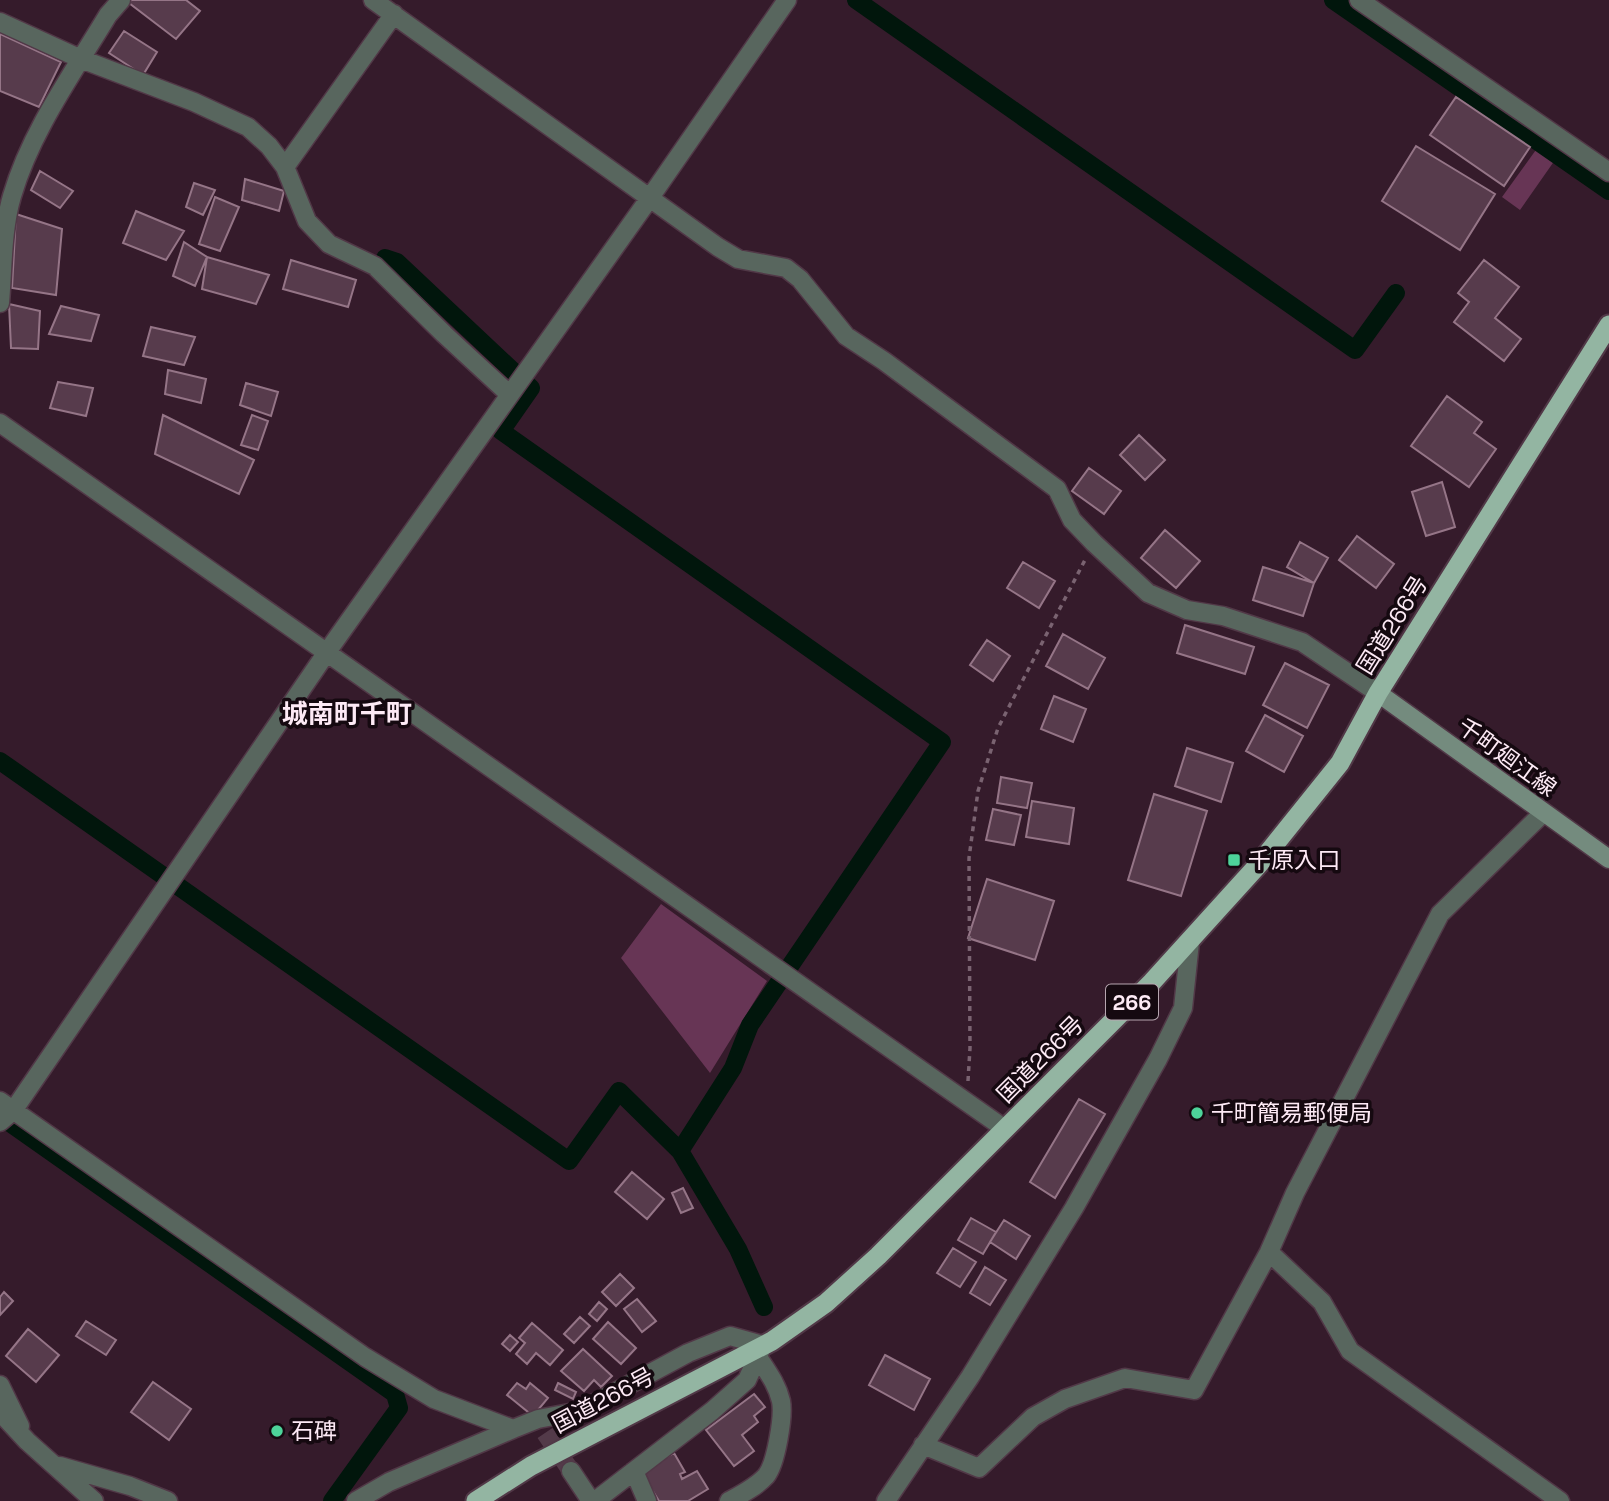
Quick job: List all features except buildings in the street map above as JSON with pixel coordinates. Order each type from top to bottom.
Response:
[{"type":"highway","name":"国道266号","points":[[476,1501],[531,1466],[761,1351],[826,1303],[878,1256],[1190,942],[1259,864],[1340,763],[1378,693],[1609,325]]},
{"type":"main road","name":"千町廻江線","points":[[1378,693],[1609,859]]},
{"type":"street","points":[[0,303],[12,197],[33,141],[108,15],[121,0]]},
{"type":"street","points":[[373,0],[649,199],[738,259],[786,268],[800,279],[846,336],[1058,489],[1072,520],[1148,593],[1187,610],[1223,616],[1302,642],[1378,693]]},
{"type":"street","points":[[513,1429],[434,1399],[365,1357],[4,1111],[649,199],[786,0]]},
{"type":"street","points":[[1359,0],[1609,172]]},
{"type":"street","points":[[285,167],[394,14]]},
{"type":"street","points":[[0,22],[81,59],[194,102],[248,127],[269,146],[285,167],[307,221],[329,244],[375,266],[509,394]]},
{"type":"street","points":[[0,423],[1005,1129]]},
{"type":"street","points":[[923,1445],[979,1468],[1033,1416],[1065,1399],[1125,1378],[1194,1390],[1269,1252],[1295,1193],[1440,914],[1544,813]]},
{"type":"street","points":[[888,1500],[970,1377],[1074,1208],[1158,1059],[1183,1008],[1190,942]]},
{"type":"street","points":[[1269,1252],[1322,1302],[1350,1351],[1560,1501]]},
{"type":"street","points":[[356,1501],[390,1482],[513,1429],[542,1426],[580,1411],[688,1353],[730,1336],[761,1351],[782,1403],[775,1455],[768,1474],[754,1487],[729,1501]]},
{"type":"street","points":[[571,1471],[593,1501],[712,1411],[747,1380],[761,1351]]},
{"type":"street","points":[[0,1385],[27,1441]]},
{"type":"street","points":[[0,1412],[27,1441],[94,1501]]},
{"type":"street","points":[[56,1465],[130,1486],[168,1501]]},
{"type":"street","points":[[634,1471],[647,1501]]},
{"type":"path","points":[[967,1101],[970,1048],[969,858],[978,790],[998,728],[1094,543]]},
{"type":"shaded area","points":[[1538,147],[1555,160],[1520,210],[1502,197]]},
{"type":"shaded area","points":[[661,904],[767,981],[710,1073],[621,958]]},
{"type":"waterway","points":[[856,0],[1355,350],[1396,293]]},
{"type":"waterway","points":[[1333,0],[1609,191]]},
{"type":"waterway","points":[[385,258],[397,262],[531,388],[501,431],[942,742],[750,1025],[733,1068],[680,1151]]},
{"type":"waterway","points":[[0,761],[569,1161],[619,1091],[680,1151],[738,1249],[764,1307]]},
{"type":"waterway","points":[[0,1116],[395,1394],[399,1408],[332,1501]]},
{"type":"tunnel","points":[[545,1433],[571,1471]]},
{"type":"place","name":"千原入口","points":[[1234,860]]},
{"type":"place","name":"千町簡易郵便局","points":[[1197,1113]]},
{"type":"place","name":"石碑","points":[[277,1431]]},
{"type":"district","name":"城南町千町","points":[[347,714]]}]
